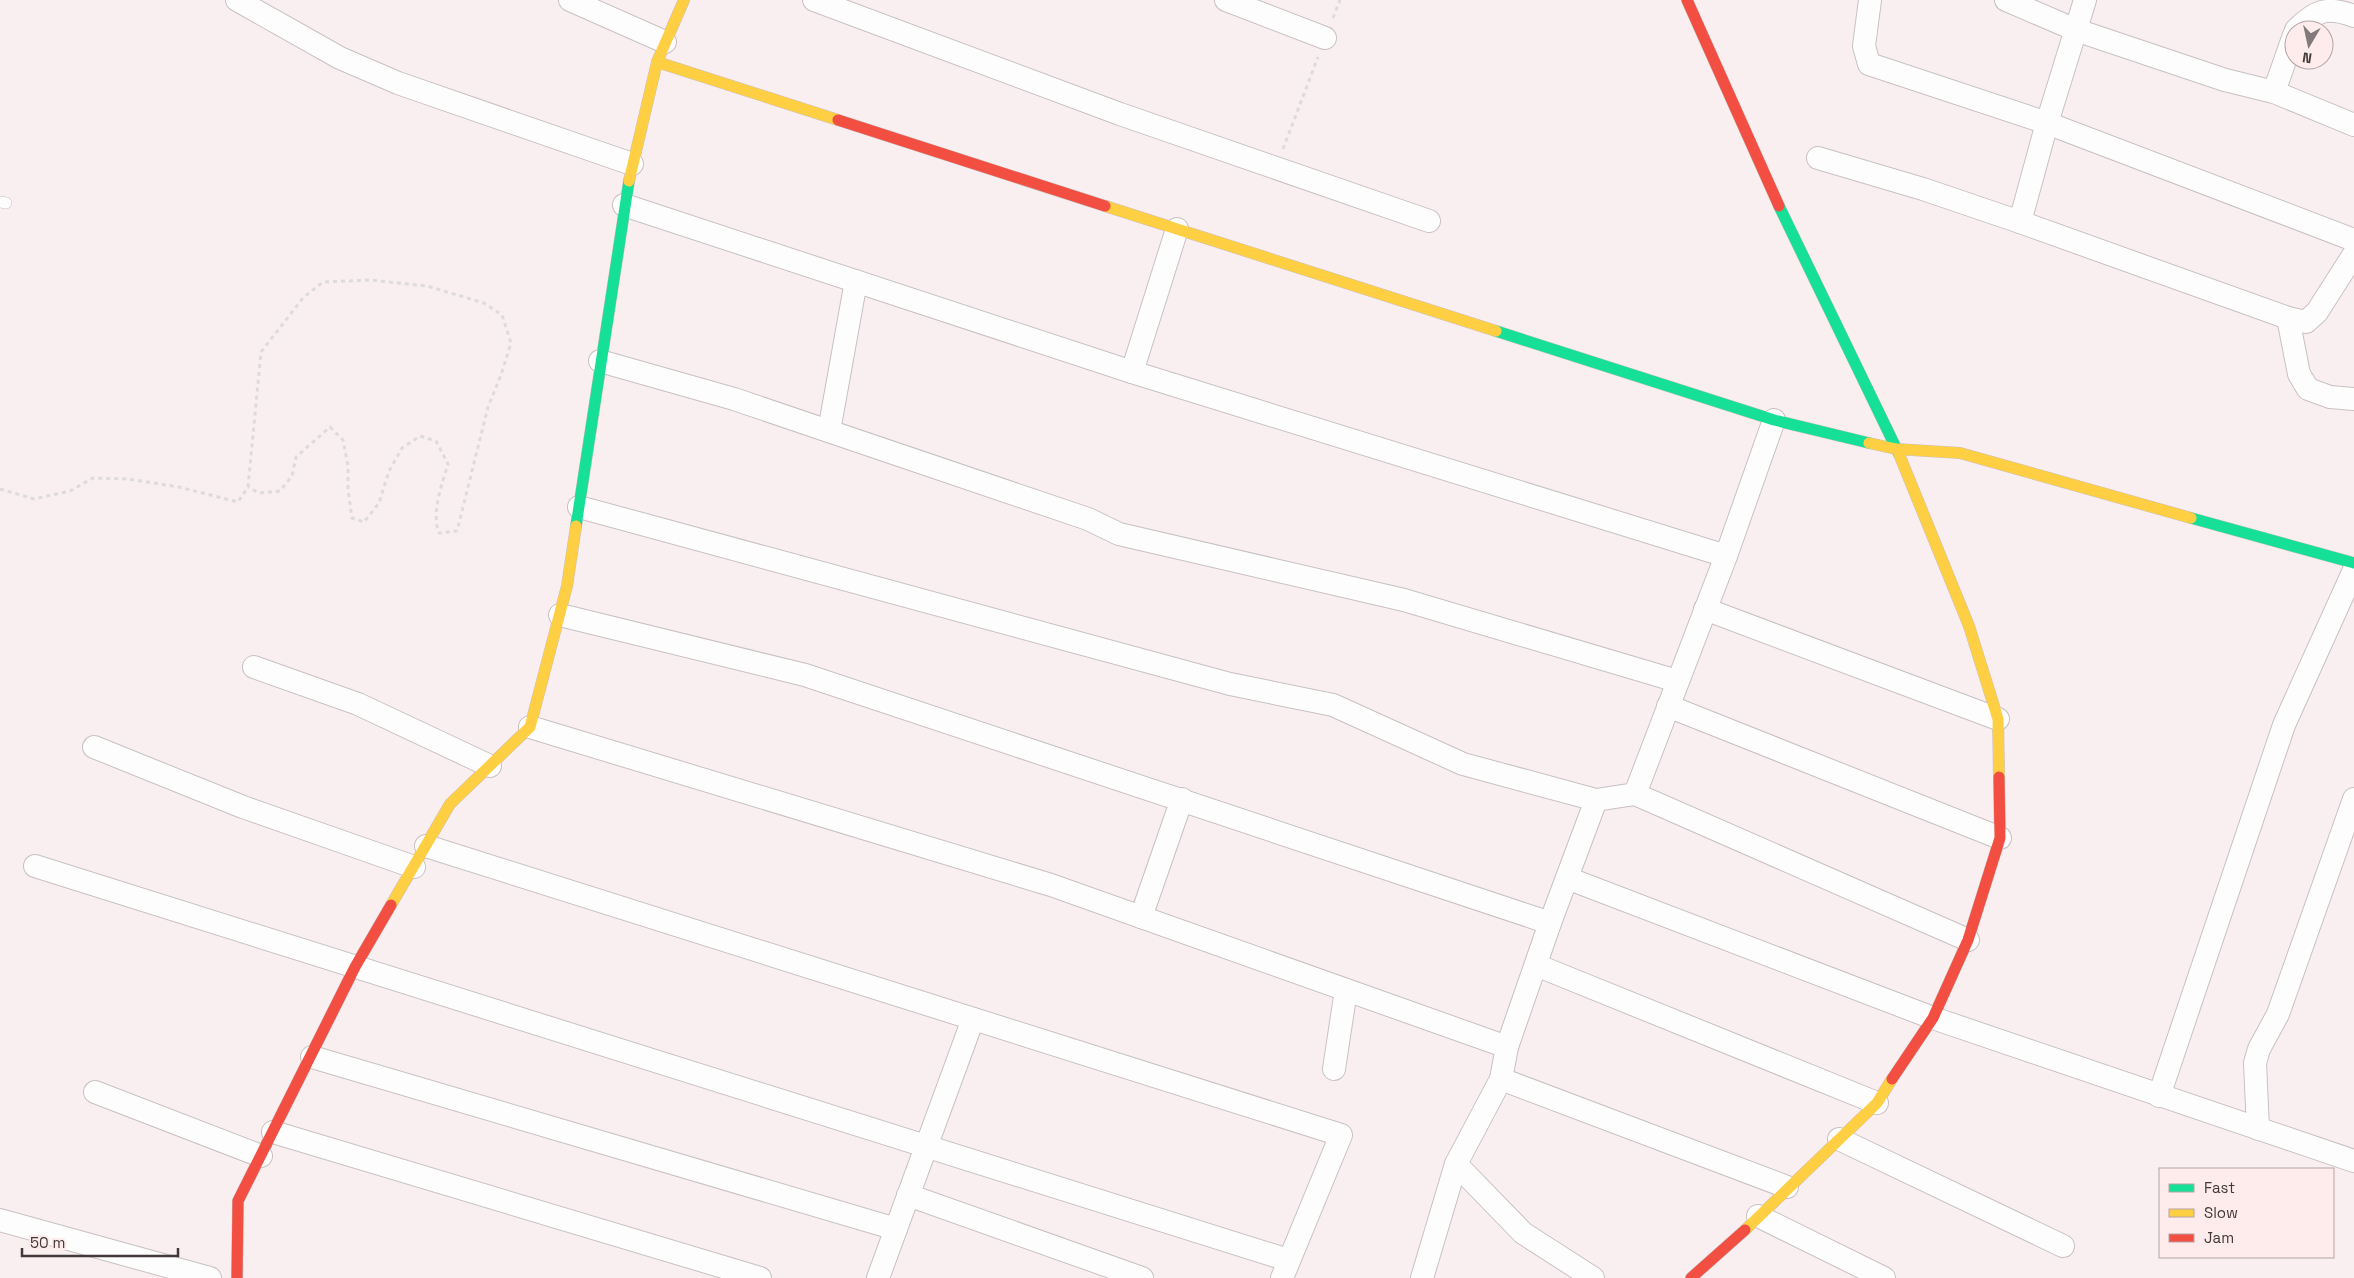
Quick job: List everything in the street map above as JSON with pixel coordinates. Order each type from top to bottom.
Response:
[{"type":"street","points":[[236,0],[340,58],[398,83],[632,164]]},
{"type":"street","points":[[570,0],[661,52],[1176,229],[1774,420],[1896,448],[1960,453],[2354,562]]},
{"type":"street","points":[[237,1278],[238,1201],[312,1057],[355,967],[450,804],[530,727],[567,586],[624,205],[632,164],[661,52],[684,0]]},
{"type":"street","points":[[814,0],[1120,114],[1429,221]]},
{"type":"street","points":[[1226,0],[1325,38]]},
{"type":"street","points":[[1687,0],[1798,249],[1896,448],[1969,626],[1998,719],[2000,838],[1968,940],[1933,1018],[1877,1103],[1691,1278]]},
{"type":"street","points":[[1870,0],[1864,46],[1869,64],[2047,123],[2354,240]]},
{"type":"street","points":[[2006,0],[2076,30],[2225,80],[2274,92],[2354,125]]},
{"type":"street","points":[[2020,222],[2047,123],[2085,0]]},
{"type":"street","points":[[2306,20],[2312,14],[2336,9],[2354,16]]},
{"type":"street","points":[[2274,92],[2284,64]]},
{"type":"street","points":[[1818,158],[1923,188],[2288,318],[2306,322],[2318,312],[2354,254]]},
{"type":"street","points":[[624,205],[1132,372],[1726,556]]},
{"type":"street","points":[[1132,372],[1176,229]]},
{"type":"street","points":[[829,431],[856,281]]},
{"type":"street","points":[[2288,318],[2299,374],[2308,389],[2330,397],[2354,399]]},
{"type":"street","points":[[600,361],[734,399],[1088,519],[1119,534],[1404,600],[1677,681]]},
{"type":"street","points":[[1635,794],[1726,556],[1774,420]]},
{"type":"street","points":[[578,507],[1230,684],[1333,705],[1463,764],[1596,800],[1635,794],[1968,940]]},
{"type":"street","points":[[2159,1096],[2284,725],[2354,570]]},
{"type":"street","points":[[1705,609],[1998,719]]},
{"type":"street","points":[[560,615],[805,675],[1550,923]]},
{"type":"street","points":[[254,667],[358,704],[490,766]]},
{"type":"street","points":[[1668,706],[2000,838]]},
{"type":"street","points":[[530,727],[1051,886],[1507,1047]]},
{"type":"street","points":[[94,747],[244,808],[414,867]]},
{"type":"street","points":[[1141,918],[1182,800]]},
{"type":"street","points":[[1422,1278],[1456,1164],[1501,1079],[1507,1047],[1550,923],[1596,800]]},
{"type":"street","points":[[2258,1129],[2255,1063],[2259,1048],[2278,1014],[2354,800]]},
{"type":"street","points":[[35,866],[926,1146],[1285,1269],[1340,1135],[426,846]]},
{"type":"street","points":[[1567,878],[1933,1018],[2354,1161]]},
{"type":"street","points":[[1536,965],[1877,1103]]},
{"type":"street","points":[[1334,1069],[1346,990]]},
{"type":"street","points":[[878,1278],[972,1019]]},
{"type":"street","points":[[312,1057],[896,1229]]},
{"type":"street","points":[[1501,1079],[1787,1187]]},
{"type":"street","points":[[95,1092],[261,1156]]},
{"type":"street","points":[[273,1132],[760,1278]]},
{"type":"street","points":[[1839,1139],[2063,1246]]},
{"type":"street","points":[[1456,1164],[1523,1233],[1593,1278]]},
{"type":"street","points":[[908,1195],[1142,1278]]},
{"type":"street","points":[[1758,1216],[1884,1278]]},
{"type":"street","points":[[0,1220],[210,1278]]},
{"type":"path","points":[[1276,168],[1340,0]]},
{"type":"path","points":[[0,489],[34,500],[70,491],[93,478],[128,479],[179,487],[238,502],[248,487],[262,352],[303,298],[323,282],[370,280],[427,286],[484,303],[502,315],[511,343],[502,375],[488,407],[458,531],[439,533],[436,525],[448,464],[436,441],[420,436],[402,448],[388,471],[379,503],[364,522],[352,518],[348,490],[348,466],[343,440],[330,428],[296,457],[292,476],[280,491],[259,493],[248,487]]},
{"type":"traffic: fast","points":[[576,526],[629,181]]},
{"type":"traffic: fast","points":[[1779,206],[1899,454]]},
{"type":"traffic: fast","points":[[1496,331],[1774,420],[1869,443]]},
{"type":"traffic: fast","points":[[2191,518],[2354,563]]},
{"type":"traffic: slow","points":[[629,181],[657,62],[684,0]]},
{"type":"traffic: slow","points":[[657,62],[838,120]]},
{"type":"traffic: slow","points":[[1105,206],[1496,331]]},
{"type":"traffic: slow","points":[[1869,443],[1896,449],[1960,453],[2191,518]]},
{"type":"traffic: slow","points":[[1899,454],[1969,626],[1998,719],[1999,777]]},
{"type":"traffic: slow","points":[[391,905],[450,804],[530,727],[567,586],[576,526]]},
{"type":"traffic: slow","points":[[1745,1230],[1877,1103],[1892,1079]]},
{"type":"traffic: jam","points":[[1687,0],[1779,206]]},
{"type":"traffic: jam","points":[[838,120],[1105,206]]},
{"type":"traffic: jam","points":[[1892,1079],[1933,1018],[1968,940],[2000,838],[1999,777]]},
{"type":"traffic: jam","points":[[237,1278],[238,1201],[355,967],[391,905]]},
{"type":"traffic: jam","points":[[1691,1278],[1745,1230]]}]
